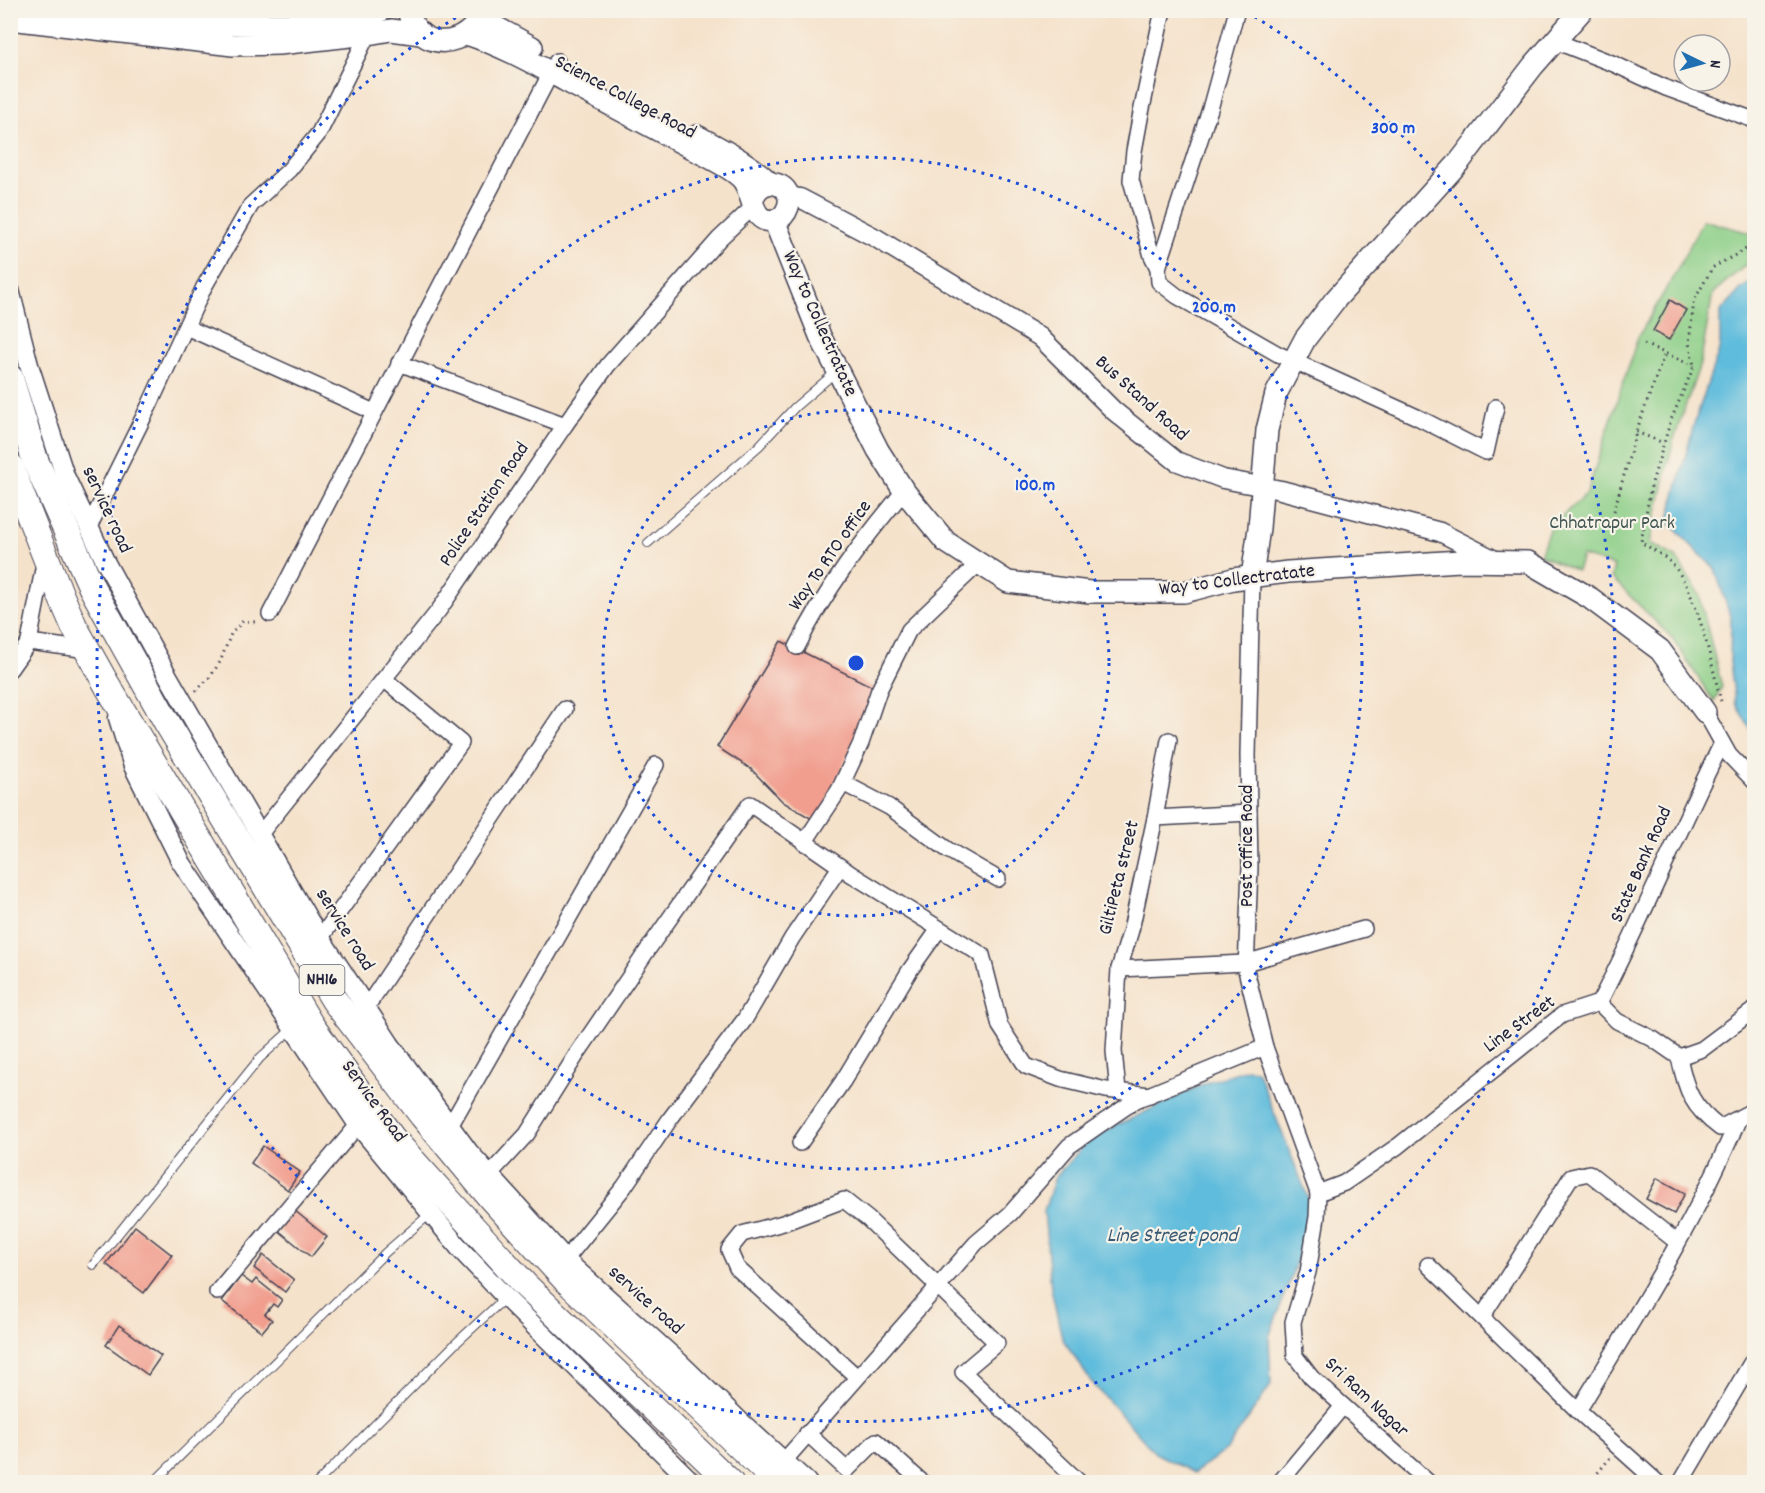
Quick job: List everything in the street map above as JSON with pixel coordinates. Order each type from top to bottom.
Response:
[{"type":"highway","name":"NH16","points":[[10,378],[35,460],[92,588],[166,721],[334,1000],[422,1115],[491,1198],[565,1279],[781,1472]]},
{"type":"highway","name":"NH16","points":[[10,466],[61,596],[88,650],[310,1024],[392,1138],[524,1284],[730,1482]]},
{"type":"main road","points":[[94,10],[178,22],[238,24],[297,24],[370,15],[382,10]]},
{"type":"main road","points":[[408,10],[413,24],[421,34]]},
{"type":"main road","name":"Post office Road","points":[[1252,577],[1267,430],[1276,394],[1305,339],[1335,300],[1460,161],[1533,66],[1582,10]]},
{"type":"main road","points":[[10,19],[233,45],[279,44],[391,30],[421,34],[432,40],[444,42],[456,40],[467,34],[475,25],[480,12]]},
{"type":"main road","name":"Science College Road","points":[[480,12],[494,26],[554,67],[742,179],[753,202]]},
{"type":"main road","name":"Science College Road","points":[[467,34],[554,67],[739,158],[770,183]]},
{"type":"main road","points":[[770,183],[781,186],[789,196],[788,209],[780,218],[774,220],[762,218],[753,202],[759,187],[770,183]]},
{"type":"main road","name":"Way to Collectratate","points":[[774,220],[820,336],[878,450],[904,491],[946,542],[1008,582],[1090,592],[1184,592],[1233,579],[1288,572],[1391,565],[1528,561],[1590,598],[1660,650],[1713,706]]},
{"type":"street","points":[[1158,268],[1152,256],[1131,180],[1139,123],[1163,10]]},
{"type":"street","points":[[1238,10],[1210,110],[1158,268],[1159,282],[1177,296],[1278,354],[1418,417],[1486,452],[1497,407]]},
{"type":"street","points":[[89,527],[150,404],[204,287],[251,205],[289,170],[320,134],[368,34]]},
{"type":"street","points":[[1555,41],[1614,64],[1666,88],[1753,115]]},
{"type":"street","points":[[270,614],[554,67]]},
{"type":"street","name":"Bus Stand Road","points":[[789,196],[800,198],[876,238],[1040,337],[1114,411],[1176,461],[1223,479],[1292,492],[1440,532],[1498,561]]},
{"type":"street","name":"Police Station Road","points":[[260,834],[439,610],[608,365],[753,202]]},
{"type":"street","name":"service road","points":[[10,290],[29,365],[64,476],[106,563],[184,703],[321,938],[390,1044],[468,1152],[566,1259],[781,1472],[807,1482]]},
{"type":"street","points":[[186,327],[374,412]]},
{"type":"street","points":[[399,363],[565,425]]},
{"type":"street","name":"Way To RTO office","points":[[797,647],[810,620],[844,568],[904,491]]},
{"type":"street","points":[[10,669],[29,642],[45,557]]},
{"type":"street","points":[[804,843],[843,783],[861,743],[879,690],[909,630],[979,563]]},
{"type":"street","name":"Post office Road","points":[[1252,577],[1249,680],[1250,867],[1245,963],[1264,1047],[1318,1193]]},
{"type":"street","points":[[29,642],[88,650]]},
{"type":"street","points":[[321,938],[461,743],[384,679]]},
{"type":"street","name":"Service Road","points":[[107,685],[133,766],[181,862],[358,1125],[461,1250],[692,1482]]},
{"type":"street","points":[[1713,706],[1722,743],[1729,755],[1755,781]]},
{"type":"street","points":[[366,1008],[565,709]]},
{"type":"street","points":[[1155,818],[1169,740]]},
{"type":"street","name":"State Bank Road","points":[[1599,1004],[1632,939],[1665,861],[1722,743]]},
{"type":"street","points":[[450,1126],[656,765]]},
{"type":"street","points":[[843,783],[889,807],[948,850],[998,879]]},
{"type":"street","points":[[489,1175],[527,1134],[577,1054],[750,804],[840,867],[982,955],[1000,1026],[1026,1066],[1060,1079],[1150,1095]]},
{"type":"street","name":"GiltiPeta street","points":[[1118,1091],[1114,1051],[1119,969],[1131,930],[1155,818],[1249,813]]},
{"type":"street","points":[[566,1259],[624,1187],[670,1119],[745,1019],[792,938],[840,867]]},
{"type":"street","points":[[800,1143],[843,1081],[910,970],[939,929]]},
{"type":"street","points":[[1119,969],[1245,963],[1364,929]]},
{"type":"street","points":[[1599,1004],[1617,1021],[1653,1039],[1679,1057],[1688,1090],[1702,1114],[1720,1128],[1755,1110]]},
{"type":"street","name":"Line Street","points":[[1318,1193],[1344,1183],[1398,1146],[1562,1015],[1599,1004]]},
{"type":"street","points":[[1679,1057],[1702,1048],[1755,1010]]},
{"type":"street","points":[[781,1472],[807,1433],[976,1243],[1010,1214],[1069,1146],[1136,1100],[1264,1047]]},
{"type":"street","points":[[1578,1411],[1639,1311],[1677,1242],[1724,1155],[1738,1120]]},
{"type":"street","points":[[217,1292],[358,1125]]},
{"type":"street","points":[[1482,1317],[1570,1177],[1589,1173],[1677,1242]]},
{"type":"street","name":"Sri Ram Nagar","points":[[1318,1193],[1317,1217],[1308,1272],[1293,1322],[1295,1356],[1311,1377],[1428,1482]]},
{"type":"street","points":[[857,1377],[737,1268],[729,1250],[742,1234],[783,1223],[844,1200],[868,1219],[997,1343],[963,1372],[1079,1482]]},
{"type":"street","points":[[1428,1265],[1578,1411],[1657,1482]]},
{"type":"street","points":[[1681,1482],[1755,1358]]},
{"type":"street","points":[[1280,1482],[1343,1406]]},
{"type":"street","points":[[807,1433],[847,1470],[876,1441],[922,1482]]},
{"type":"lane","points":[[648,543],[759,446],[795,407],[838,370]]},
{"type":"lane","points":[[93,1265],[260,1058],[293,1028]]},
{"type":"lane","points":[[154,1482],[386,1252],[431,1213]]},
{"type":"lane","points":[[318,1482],[454,1345],[506,1297]]},
{"type":"path","points":[[1713,706],[1705,638],[1687,583],[1671,562],[1641,542],[1651,486],[1671,420],[1694,366],[1689,343],[1694,301],[1712,268],[1746,249],[1755,248]]},
{"type":"path","points":[[1644,344],[1694,366]]},
{"type":"path","points":[[1614,511],[1636,432],[1665,353]]},
{"type":"path","points":[[1636,432],[1664,443]]},
{"type":"path","points":[[184,703],[210,677],[220,662],[231,634],[243,621],[259,622],[270,614]]},
{"type":"path","points":[[1590,1482],[1619,1447]]},
{"type":"green space","name":"Chhatrapur Park","points":[[1703,220],[1754,234],[1754,262],[1748,263],[1713,293],[1700,364],[1673,442],[1650,543],[1676,557],[1699,594],[1722,687],[1714,702],[1673,639],[1611,577],[1614,566],[1582,556],[1577,571],[1540,555],[1550,527],[1587,493],[1638,337]]},
{"type":"water","points":[[1754,281],[1754,735],[1735,703],[1730,662],[1731,619],[1715,569],[1668,522],[1694,424],[1720,347],[1720,312],[1742,288]]},
{"type":"water","name":"Line Street pond","points":[[1247,1069],[1257,1070],[1311,1205],[1297,1260],[1269,1337],[1271,1385],[1227,1449],[1194,1473],[1155,1453],[1090,1380],[1062,1338],[1051,1288],[1044,1211],[1055,1177],[1091,1138],[1205,1083]]},
{"type":"building","points":[[1670,300],[1686,310],[1669,340],[1653,331]]},
{"type":"building","points":[[781,641],[879,690],[817,822],[783,802],[751,769],[717,747]]},
{"type":"building","points":[[263,1146],[300,1172],[288,1190],[251,1163]]},
{"type":"building","points":[[1657,1178],[1685,1193],[1674,1214],[1646,1199]]},
{"type":"building","points":[[294,1210],[327,1237],[311,1257],[278,1230]]},
{"type":"building","points":[[135,1226],[172,1255],[144,1293],[106,1264]]},
{"type":"building","points":[[263,1255],[294,1280],[285,1292],[254,1268]]},
{"type":"building","points":[[241,1276],[252,1284],[256,1279],[282,1300],[277,1307],[273,1304],[265,1314],[272,1320],[262,1332],[222,1301]]},
{"type":"building","points":[[119,1325],[161,1356],[148,1375],[106,1345]]}]
